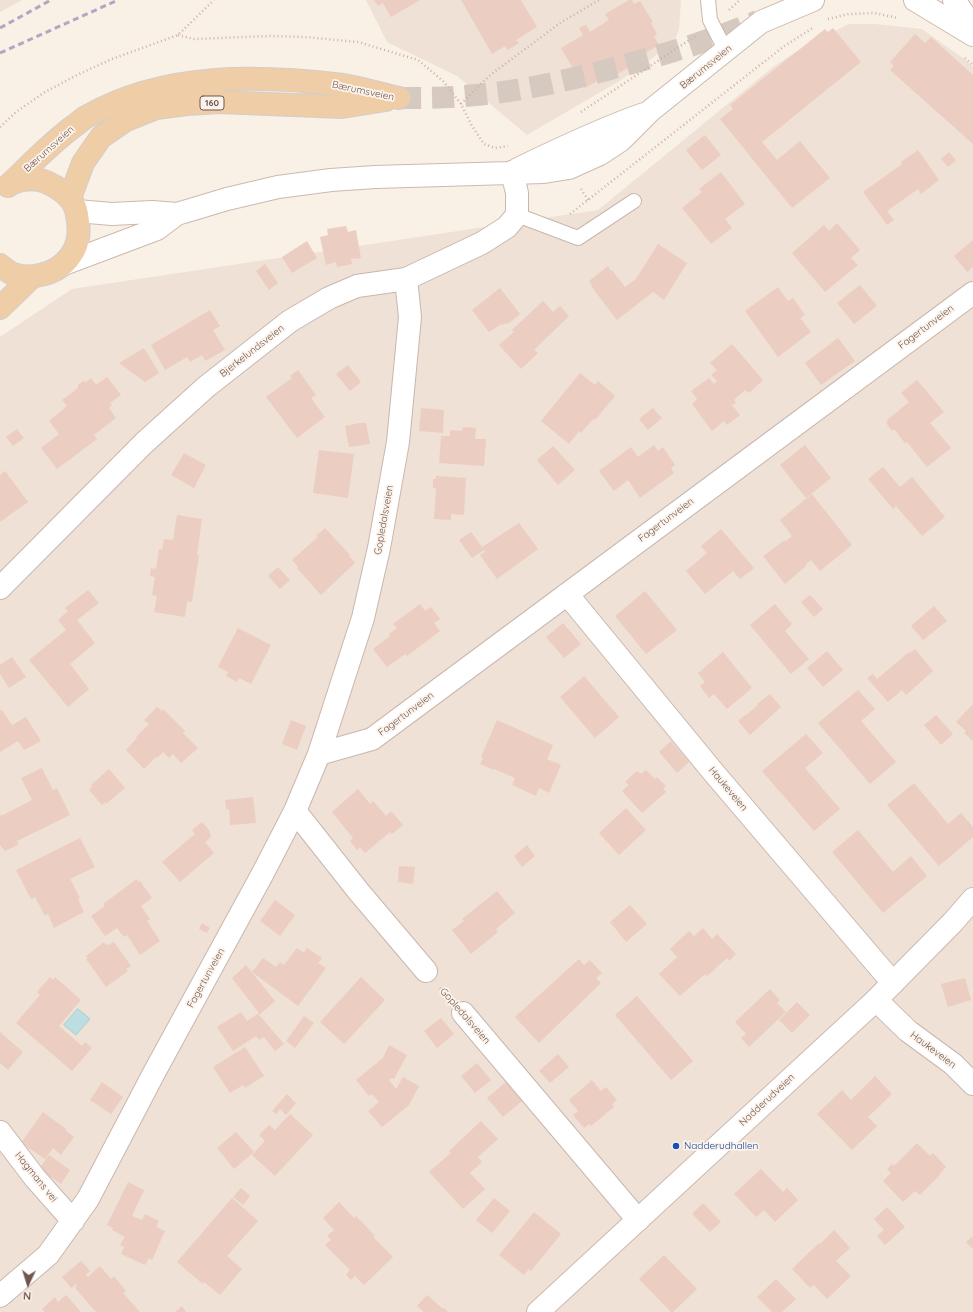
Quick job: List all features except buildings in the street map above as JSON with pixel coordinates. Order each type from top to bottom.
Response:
[{"type":"main road","name":"Bærumsveien","points":[[5,187],[64,134],[88,116],[119,101],[153,89],[208,80],[280,80],[344,86],[399,98],[342,107],[220,102],[156,108],[126,120],[101,137],[83,162],[74,205]]},
{"type":"main road","name":"160","points":[[0,265],[13,274],[32,277],[49,273],[64,264],[75,250],[80,233],[74,205],[58,187],[43,181],[27,179],[5,187]]},
{"type":"main road","name":"160","points":[[0,308],[32,277]]},
{"type":"street","name":"Bærumsveien","points":[[74,205],[112,214],[152,212],[177,214],[234,197],[278,187],[316,182],[375,177],[544,172],[569,168],[600,154],[621,140],[650,111],[761,22],[777,0]]},
{"type":"street","name":"Bærumsveien","points":[[761,22],[813,0]]},
{"type":"street","points":[[915,0],[973,35]]},
{"type":"street","points":[[954,0],[973,27]]},
{"type":"street","points":[[512,172],[517,193],[517,215]]},
{"type":"street","name":"Bærumsveien","points":[[64,264],[157,230],[177,214]]},
{"type":"street","name":"Bjerkelundsveien","points":[[0,588],[144,443],[206,387],[290,321],[329,298],[358,286],[406,279],[482,243],[507,227],[517,215]]},
{"type":"street","name":"Gopledalsveien","points":[[319,754],[363,618],[379,548],[399,434],[410,317],[406,279]]},
{"type":"street","name":"Fagertunveien","points":[[0,1296],[48,1255],[88,1199],[155,1071],[264,873],[294,811],[319,754],[372,739],[973,292]]},
{"type":"street","name":"Haukeveien","points":[[567,594],[714,772],[892,983]]},
{"type":"street","points":[[294,811],[426,972]]},
{"type":"street","name":"Nadderudveien","points":[[538,1312],[876,1000],[953,922],[973,899]]},
{"type":"street","name":"Haukeveien","points":[[876,1000],[908,1031],[953,1064],[973,1084]]},
{"type":"street","name":"Gopledalsveien","points":[[463,1013],[638,1220]]},
{"type":"street","name":"Hagmans vei","points":[[0,1132],[35,1178],[73,1221]]},
{"type":"lane","points":[[708,0],[710,20],[726,50]]},
{"type":"lane","points":[[517,215],[578,238],[634,201]]},
{"type":"path","points":[[0,127],[16,112],[45,92],[79,74],[178,35],[214,0]]},
{"type":"path","points":[[461,104],[489,76],[536,40],[560,22],[599,0]]},
{"type":"path","points":[[576,115],[712,24],[740,0]]},
{"type":"path","points":[[824,20],[849,14],[874,13],[900,18]]},
{"type":"path","points":[[550,228],[777,52],[818,24]]},
{"type":"path","name":"Gopledalsveien","points":[[426,972],[463,1013]]},
{"type":"shaded area","points":[[0,0],[22,0],[0,12]]},
{"type":"shaded area","points":[[366,0],[681,0],[679,29],[675,40],[668,47],[621,80],[527,135],[457,76],[387,42]]},
{"type":"shaded area","points":[[849,24],[875,24],[922,29],[967,61],[973,67],[973,1312],[0,1312],[0,337],[72,289],[598,210],[773,67],[808,44]]},
{"type":"water","points":[[78,1009],[90,1019],[76,1035],[64,1025]]},
{"type":"tunnel","points":[[399,98],[466,96],[509,91],[560,81],[629,64],[703,42],[758,21]]},
{"type":"railway","points":[[0,28],[51,0]]},
{"type":"railway","points":[[0,53],[118,0]]},
{"type":"place","name":"Nadderudhallen","points":[[676,1146]]}]
